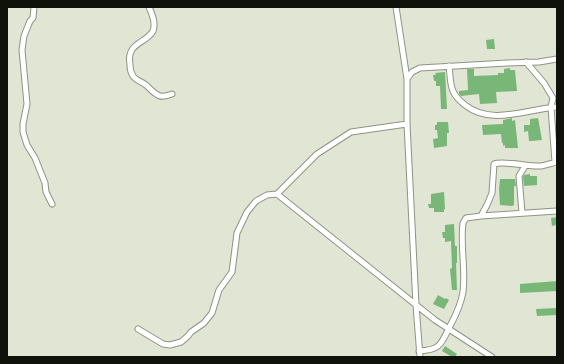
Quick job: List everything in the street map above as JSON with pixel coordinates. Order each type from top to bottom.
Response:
[{"type":"street","points":[[34,7],[33,18],[24,36],[22,50],[27,104],[23,132],[27,144],[35,158],[45,183],[46,192],[52,204]]},
{"type":"street","points":[[149,7],[154,20],[153,29],[151,34],[136,44],[130,53],[129,61],[131,72],[134,78],[146,84],[158,96],[165,97],[172,94]]},
{"type":"street","points":[[396,7],[407,79],[407,124],[416,305],[420,354],[437,348],[449,329],[458,310],[463,292],[463,223],[466,218],[557,211]]},
{"type":"street","points":[[407,79],[412,72],[420,68],[557,60]]},
{"type":"street","points":[[480,216],[492,193],[494,164],[499,162],[525,166],[543,166],[556,162],[553,101],[551,95],[526,62]]},
{"type":"street","points":[[535,73],[539,62]]},
{"type":"street","points":[[449,66],[452,90],[456,97],[471,110],[481,114],[494,116],[554,107]]},
{"type":"street","points":[[138,329],[163,344],[170,345],[181,342],[191,332],[204,323],[212,313],[219,290],[232,272],[235,239],[243,219],[256,201],[267,195],[277,194],[317,154],[351,132],[407,124]]},
{"type":"street","points":[[522,213],[519,176],[525,166]]},
{"type":"street","points":[[277,194],[416,305],[491,357]]},
{"type":"building","points":[[494,39],[495,49],[487,49],[486,40]]},
{"type":"building","points":[[510,68],[510,70],[515,70],[517,91],[496,92],[497,103],[480,104],[479,94],[461,96],[459,94],[459,91],[468,90],[467,69],[474,69],[474,76],[498,75],[498,73],[504,73],[504,69]]},
{"type":"building","points":[[445,72],[447,109],[441,109],[440,86],[436,86],[436,81],[434,81],[433,75],[436,75],[435,73]]},
{"type":"building","points":[[512,118],[512,121],[515,120],[518,148],[505,148],[505,145],[503,146],[502,143],[501,134],[483,135],[482,125],[503,124],[503,120]]},
{"type":"building","points":[[538,118],[542,140],[529,141],[528,131],[524,132],[524,125],[530,125],[530,119]]},
{"type":"building","points":[[437,122],[448,122],[449,133],[447,133],[447,146],[434,148],[433,139],[438,138],[437,130],[435,130],[435,125],[437,125]]},
{"type":"building","points":[[530,174],[530,176],[537,176],[537,185],[524,186],[524,175]]},
{"type":"building","points":[[500,179],[515,179],[516,186],[514,186],[514,205],[512,206],[500,205]]},
{"type":"building","points":[[444,192],[444,212],[434,212],[434,208],[429,208],[428,204],[431,204],[431,194]]},
{"type":"building","points":[[557,217],[557,225],[552,226],[551,218]]},
{"type":"building","points":[[454,224],[455,246],[457,246],[457,290],[452,290],[450,269],[452,268],[451,241],[445,242],[442,232],[445,232],[445,225]]},
{"type":"building","points":[[557,281],[557,291],[520,293],[520,284]]},
{"type":"building","points":[[438,295],[449,300],[444,309],[433,304]]},
{"type":"building","points":[[556,308],[557,315],[537,316],[536,309]]},
{"type":"building","points":[[445,346],[457,354],[455,357],[452,357],[442,351]]}]
